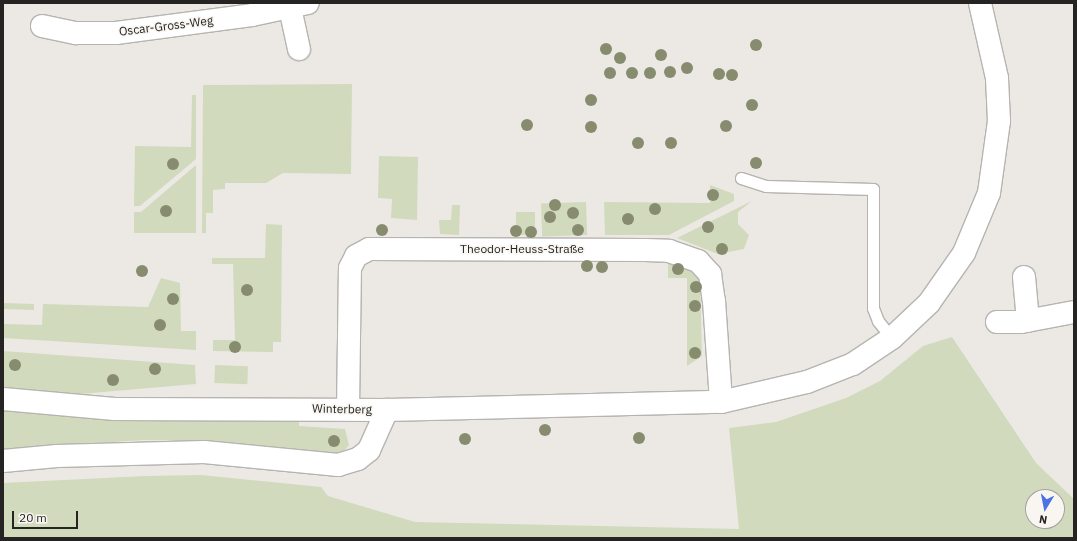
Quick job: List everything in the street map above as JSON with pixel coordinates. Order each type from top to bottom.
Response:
[{"type":"street","points":[[387,410],[721,402],[827,375],[854,364],[892,338],[929,303],[948,280],[967,246],[989,193],[999,121],[997,78],[980,3]]},
{"type":"street","name":"Oscar-Gross-Weg","points":[[42,26],[76,33],[116,33],[299,5],[299,49]]},
{"type":"street","name":"Theodor-Heuss-Straße","points":[[348,409],[350,268],[356,256],[369,249],[623,249],[682,254],[698,261],[710,274],[721,402]]},
{"type":"street","points":[[1024,277],[1028,321]]},
{"type":"street","points":[[996,322],[1028,321],[1074,312]]},
{"type":"street","name":"Winterberg","points":[[3,399],[80,408],[387,410],[369,450],[358,459],[338,465],[197,452],[65,455],[3,461]]},
{"type":"lane","points":[[741,178],[770,187],[873,189],[873,308],[878,321],[892,338]]},
{"type":"green space","points":[[352,84],[351,174],[283,173],[266,183],[225,183],[225,189],[213,190],[213,213],[206,213],[206,233],[202,233],[203,85]]},
{"type":"green space","points":[[192,95],[196,95],[196,159],[140,206],[134,206],[135,146],[191,147]]},
{"type":"green space","points":[[379,156],[418,157],[417,220],[391,218],[392,199],[378,198]]},
{"type":"green space","points":[[196,165],[196,233],[134,233],[134,212],[141,212]]},
{"type":"green space","points":[[710,185],[734,194],[734,201],[669,235],[605,235],[604,202],[710,203]]},
{"type":"green space","points":[[752,201],[738,212],[738,224],[749,235],[744,249],[718,254],[677,238]]},
{"type":"green space","points":[[586,202],[587,235],[542,237],[541,204]]},
{"type":"green space","points":[[452,205],[460,205],[459,235],[440,234],[439,220],[451,220]]},
{"type":"green space","points":[[516,212],[535,212],[535,235],[516,235]]},
{"type":"green space","points":[[266,224],[282,225],[281,342],[273,342],[273,352],[213,351],[213,340],[235,340],[233,264],[212,264],[212,258],[265,258]]},
{"type":"green space","points":[[668,258],[691,268],[700,277],[702,356],[687,366],[687,278],[668,278]]},
{"type":"green space","points":[[161,278],[180,283],[181,331],[196,331],[196,350],[3,338],[3,324],[42,325],[43,304],[148,307]]},
{"type":"green space","points":[[3,303],[34,304],[34,310],[3,309]]},
{"type":"green space","points":[[952,337],[1036,463],[1063,489],[1025,489],[1025,529],[1065,529],[1065,490],[1074,499],[1074,538],[3,538],[3,483],[145,476],[201,475],[321,487],[328,496],[415,522],[739,529],[729,428],[776,422],[846,398],[880,381],[923,346]]},
{"type":"green space","points":[[3,351],[195,365],[196,384],[80,394],[3,388]]},
{"type":"green space","points":[[215,365],[248,366],[247,384],[214,383]]},
{"type":"green space","points":[[3,409],[80,417],[299,421],[299,426],[345,429],[349,445],[342,453],[330,455],[205,441],[144,440],[3,449]]}]
